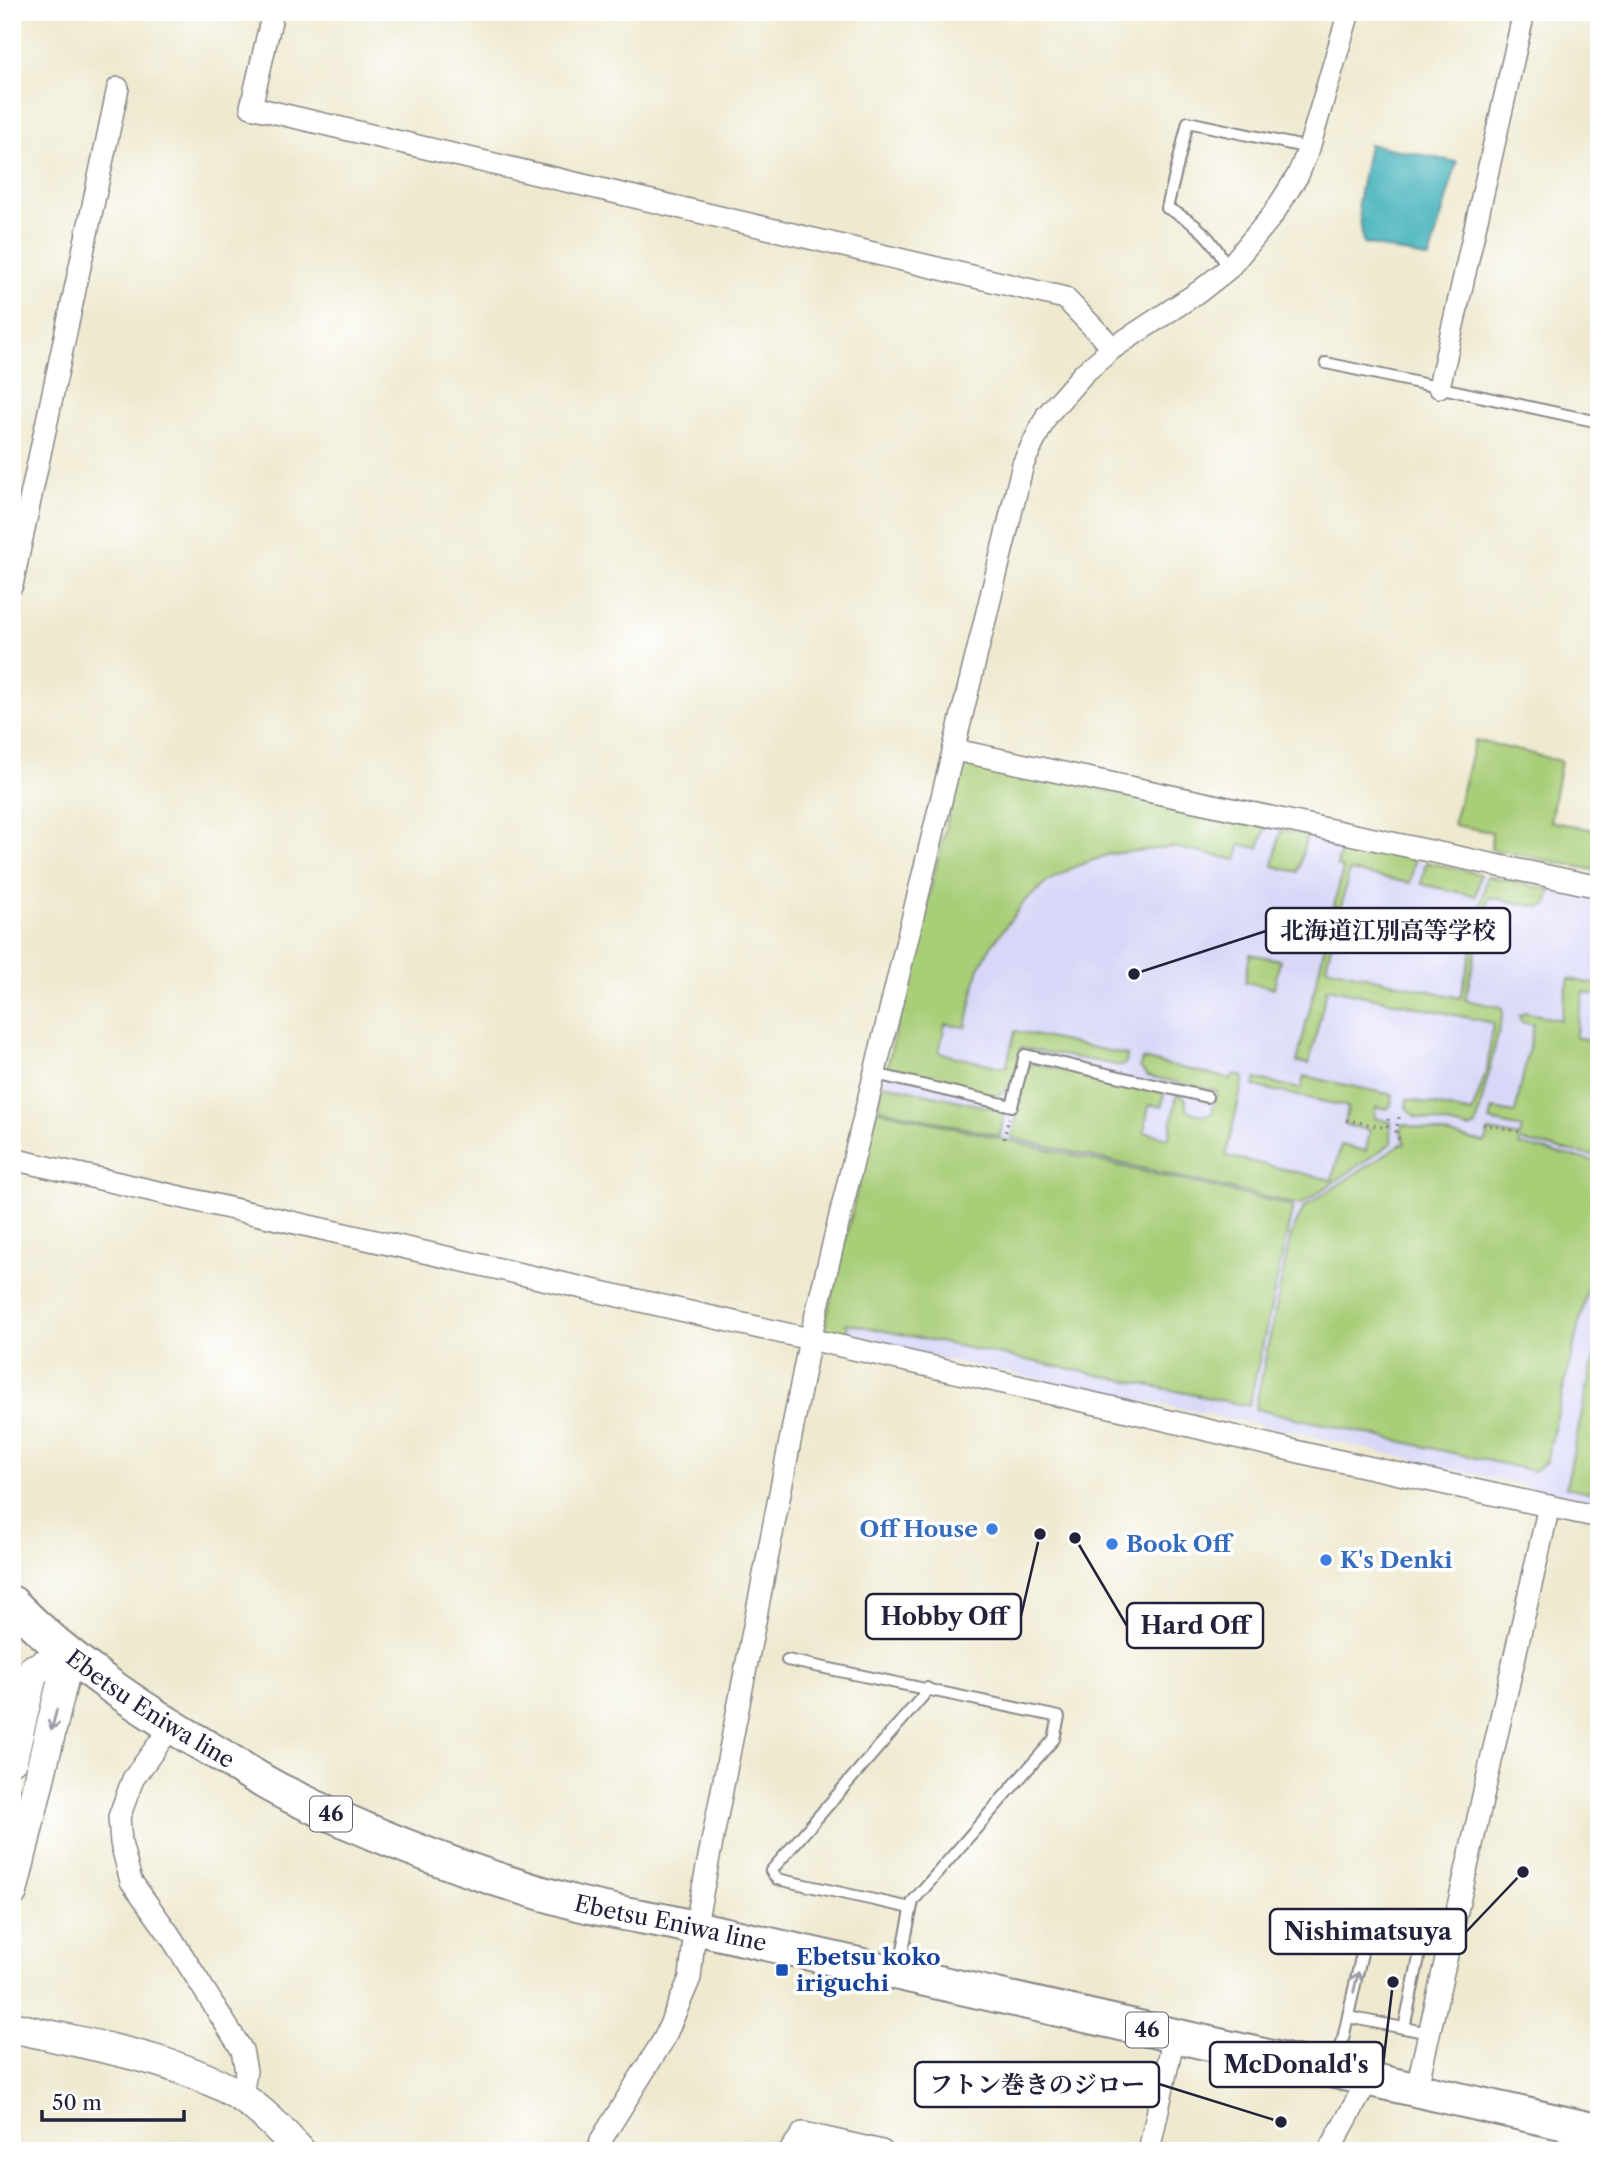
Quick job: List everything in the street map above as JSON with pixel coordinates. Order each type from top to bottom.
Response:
[{"type":"main road","name":"Ebetsu Eniwa line","points":[[12,1603],[41,1633],[171,1727],[282,1792],[369,1831],[478,1874],[578,1904],[1599,2132]]},
{"type":"main road","points":[[12,1759],[33,1670],[68,1654]]},
{"type":"main road","points":[[12,1892],[68,1654]]},
{"type":"main road","points":[[12,2026],[172,2066],[205,2078],[243,2097],[300,2151]]},
{"type":"street","points":[[272,12],[251,107],[1065,298],[1113,348]]},
{"type":"street","points":[[602,2149],[664,2039],[690,1978],[695,1929],[810,1339],[1023,464],[1048,415],[1084,373],[1113,348],[1200,291],[1228,269],[1272,216],[1298,175],[1309,148],[1349,12]]},
{"type":"street","points":[[1439,387],[1524,12]]},
{"type":"street","points":[[12,585],[118,88]]},
{"type":"street","points":[[955,750],[1599,887]]},
{"type":"street","points":[[12,1159],[1312,1455],[1599,1517]]},
{"type":"street","points":[[1416,2091],[1549,1506]]},
{"type":"street","points":[[171,1727],[133,1779],[119,1816],[121,1843],[131,1881],[169,1934],[242,2050],[246,2071],[243,2097]]},
{"type":"street","points":[[1149,2151],[1174,2036]]},
{"type":"street","points":[[1329,2151],[1368,2080]]},
{"type":"street","points":[[790,2151],[803,2133],[882,2151]]},
{"type":"lane","points":[[1228,269],[1217,245],[1182,215],[1167,208],[1188,122],[1309,148]]},
{"type":"lane","points":[[1326,363],[1599,422]]},
{"type":"lane","points":[[875,1074],[1012,1105],[1025,1055],[1207,1097]]},
{"type":"lane","points":[[787,1660],[1059,1717],[1054,1739],[913,1901],[898,1975]]},
{"type":"lane","points":[[911,1908],[778,1879],[771,1871],[923,1696],[927,1688]]},
{"type":"lane","points":[[1335,2073],[1367,1930],[1377,1924],[1424,1934],[1404,2028]]},
{"type":"lane","points":[[1348,2017],[1429,2033]]},
{"type":"path","points":[[1004,1139],[1012,1105]]},
{"type":"path","points":[[1346,1120],[1387,1128],[1389,1115]]},
{"type":"path","points":[[1399,1117],[1396,1131],[1401,1144]]},
{"type":"path","points":[[1483,1124],[1521,1132]]},
{"type":"shaded area","points":[[969,760],[1599,901],[1599,1503],[1295,1432],[836,1337],[827,1330],[826,1318],[961,765]]},
{"type":"green space","points":[[1475,740],[1561,761],[1550,821],[1599,831],[1599,871],[1491,849],[1492,832],[1453,825]]},
{"type":"green space","points":[[969,760],[1266,827],[1259,848],[1240,845],[1237,860],[1173,847],[1110,854],[1074,867],[1047,882],[1025,901],[991,946],[978,970],[966,1027],[945,1024],[939,1053],[1006,1068],[1015,1031],[1127,1055],[1126,1063],[1122,1066],[1021,1048],[1011,1084],[1007,1090],[994,1096],[886,1071],[961,765]]},
{"type":"green space","points":[[1281,830],[1307,835],[1298,872],[1273,866]]},
{"type":"green space","points":[[1342,843],[1415,860],[1410,883],[1349,871],[1341,908],[1334,906],[1343,868],[1337,866]]},
{"type":"green space","points":[[1426,862],[1480,874],[1476,896],[1421,884]]},
{"type":"green space","points":[[1487,876],[1551,890],[1547,905],[1539,907],[1489,897],[1480,937],[1475,936]]},
{"type":"green space","points":[[1331,920],[1337,922],[1326,967],[1460,998],[1474,942],[1478,943],[1465,1000],[1501,1007],[1503,1013],[1476,1126],[1469,1129],[1415,1117],[1406,1107],[1407,1099],[1472,1113],[1487,1069],[1493,1023],[1327,988],[1309,1064],[1297,1062]]},
{"type":"green space","points":[[1250,954],[1280,960],[1274,988],[1245,982]]},
{"type":"green space","points":[[1569,979],[1599,985],[1599,995],[1584,992],[1575,1037],[1599,1042],[1599,1157],[1520,1141],[1519,1145],[1599,1162],[1599,1240],[1546,1462],[1534,1471],[1255,1409],[1291,1235],[1304,1207],[1401,1144],[1405,1144],[1402,1124],[1485,1143],[1489,1131],[1520,1137],[1522,1128],[1490,1121],[1493,1109],[1515,1113],[1534,1025],[1521,1022],[1519,1015],[1525,1012],[1560,1020]]},
{"type":"green space","points":[[1142,1059],[1231,1079],[1233,1075],[1244,1077],[1226,1156],[1332,1180],[1341,1145],[1366,1151],[1370,1130],[1345,1125],[1348,1107],[1254,1086],[1256,1079],[1301,1089],[1304,1076],[1393,1095],[1391,1105],[1387,1109],[1376,1107],[1374,1118],[1391,1122],[1392,1143],[1300,1205],[1012,1138],[1026,1071],[1031,1063],[1164,1091],[1162,1106],[1149,1105],[1144,1132],[1169,1138],[1177,1093],[1186,1099],[1186,1109],[1189,1111],[1203,1115],[1212,1113],[1217,1091],[1147,1076],[1140,1067]]},
{"type":"green space","points":[[883,1084],[1005,1111],[1000,1136],[878,1108]]},
{"type":"green space","points":[[877,1110],[1293,1206],[1249,1406],[846,1323],[851,1340],[836,1337],[827,1330],[826,1318]]},
{"type":"green space","points":[[1599,1333],[1599,1494],[1566,1487]]},
{"type":"water","points":[[1369,144],[1457,162],[1429,259],[1363,243],[1358,202]]},
{"type":"place","name":"北海道江別高等学校","points":[[1134,974]]},
{"type":"place","name":"Off House","points":[[992,1529]]},
{"type":"place","name":"Hobby Off","points":[[1040,1534]]},
{"type":"place","name":"Hard Off","points":[[1075,1538]]},
{"type":"place","name":"Book Off","points":[[1112,1544]]},
{"type":"place","name":"K's Denki","points":[[1326,1560]]},
{"type":"place","name":"Nishimatsuya","points":[[1523,1872]]},
{"type":"place","name":"Ebetsu koko iriguchi","points":[[782,1970]]},
{"type":"place","name":"McDonald's","points":[[1393,1982]]},
{"type":"place","name":"フトン巻きのジロー","points":[[1281,2122]]}]
